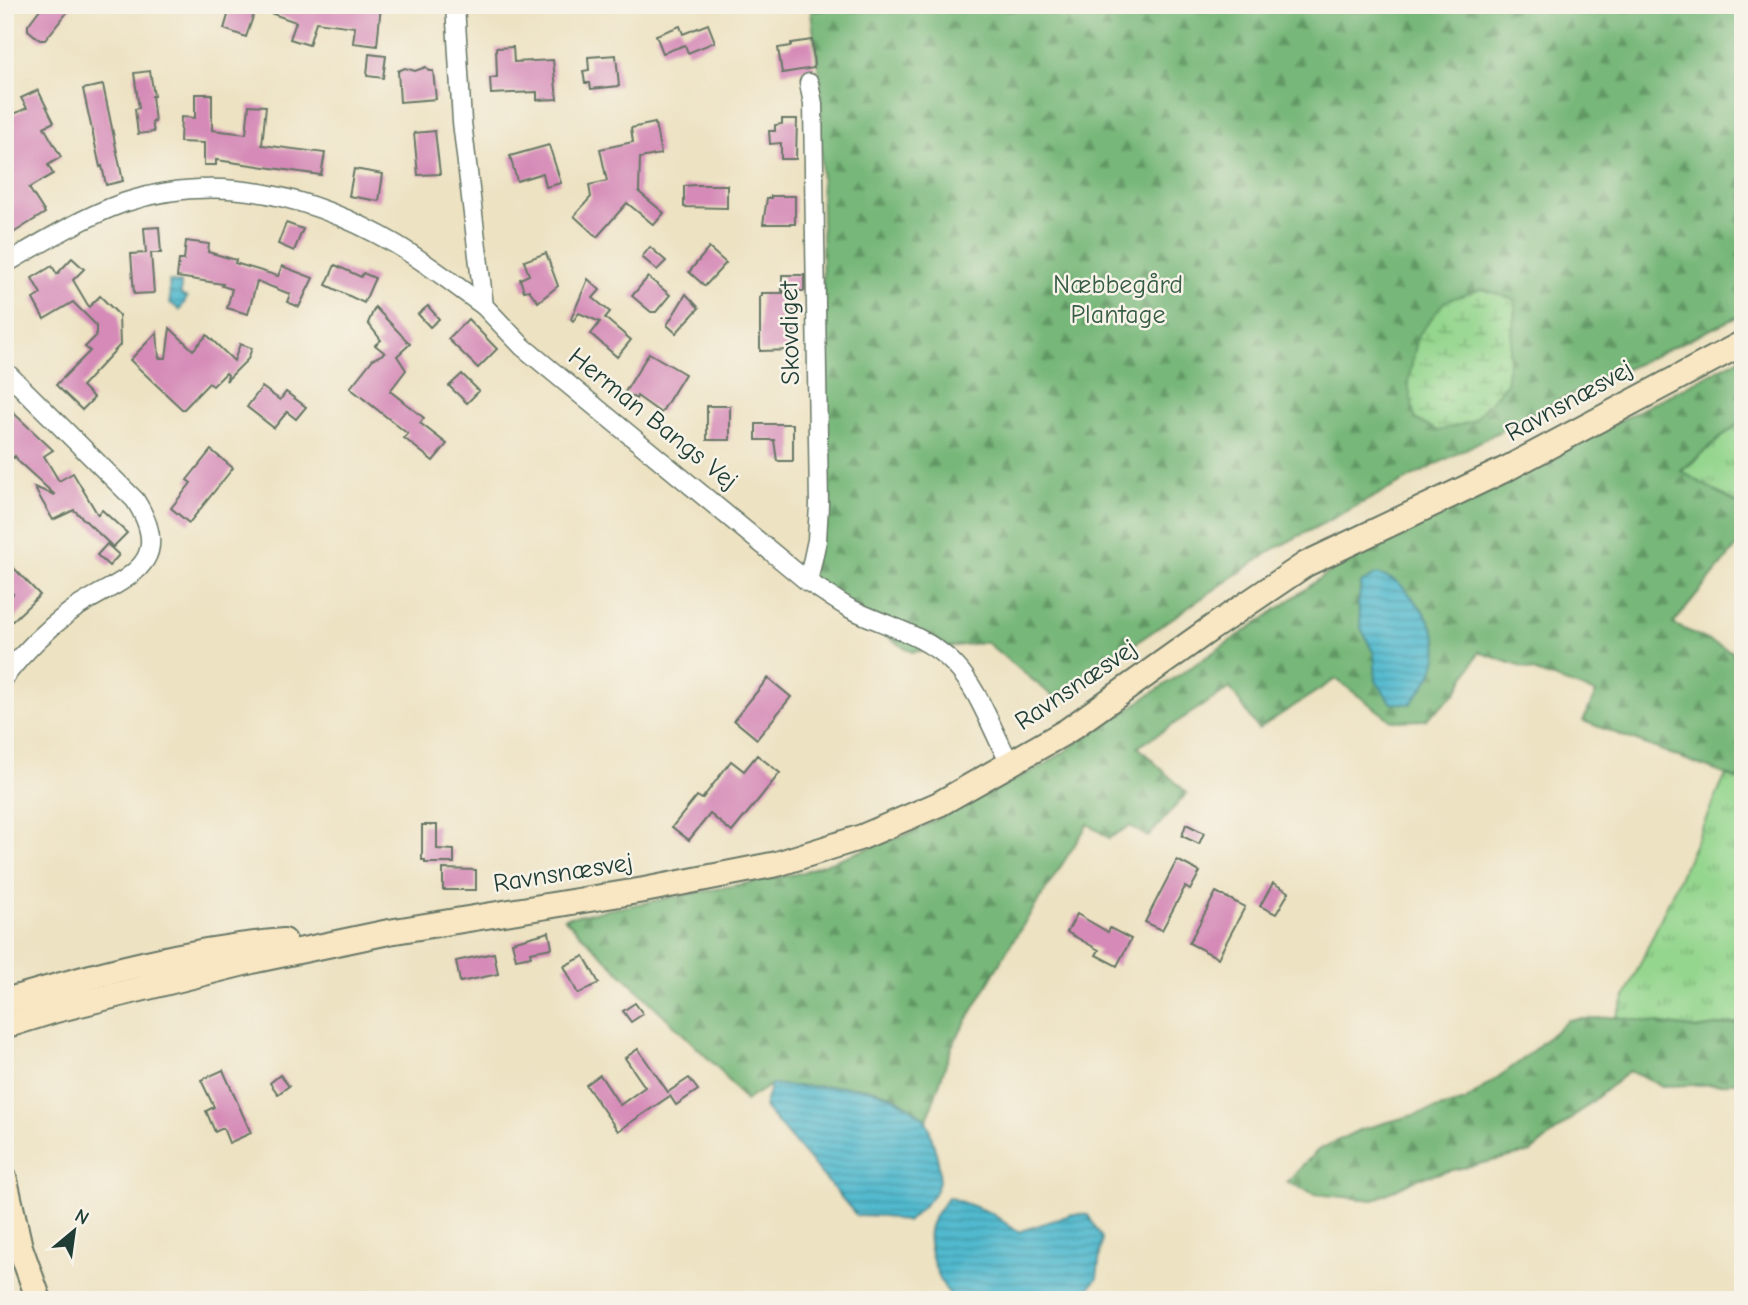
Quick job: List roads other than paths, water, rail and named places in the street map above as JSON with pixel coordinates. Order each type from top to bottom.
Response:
[{"type":"main road","name":"Ravnsnæsvej","points":[[5,1026],[57,1010],[256,960],[389,932],[644,890],[777,864],[862,837],[939,804],[1066,731],[1307,564],[1508,468],[1743,342]]},
{"type":"main road","name":"Ravnsnæsvej","points":[[5,1001],[158,959],[248,944],[389,932]]},
{"type":"main road","points":[[5,1180],[20,1247],[40,1300]]},
{"type":"street","points":[[455,5],[462,122],[484,306]]},
{"type":"street","name":"Skovdiget","points":[[808,582],[817,540],[819,505],[813,104],[809,83]]},
{"type":"street","name":"Herman Bangs Vej","points":[[5,264],[73,225],[124,203],[182,190],[223,188],[262,191],[312,206],[359,225],[399,246],[484,306],[523,347],[808,582],[849,608],[915,636],[954,664],[971,685],[1010,763]]},
{"type":"street","points":[[5,371],[135,500],[149,521],[146,557],[133,575],[70,611],[19,658],[5,676]]},
{"type":"water","points":[[169,281],[181,283],[181,295],[187,298],[180,310],[170,303]]},
{"type":"water","points":[[1377,574],[1395,581],[1407,591],[1427,616],[1437,642],[1435,666],[1410,704],[1391,703],[1376,681],[1374,654],[1361,628],[1358,605],[1361,583]]},
{"type":"water","points":[[771,1084],[860,1088],[894,1098],[912,1109],[926,1121],[930,1133],[938,1163],[939,1183],[936,1191],[907,1222],[884,1216],[857,1216],[764,1107]]},
{"type":"water","points":[[948,1197],[991,1213],[1018,1232],[1073,1214],[1088,1215],[1102,1238],[1097,1278],[1079,1300],[957,1300],[939,1278],[929,1244],[931,1222]]},
{"type":"park label","name":"Næbbegård Plantage","points":[[1118,300]]}]
